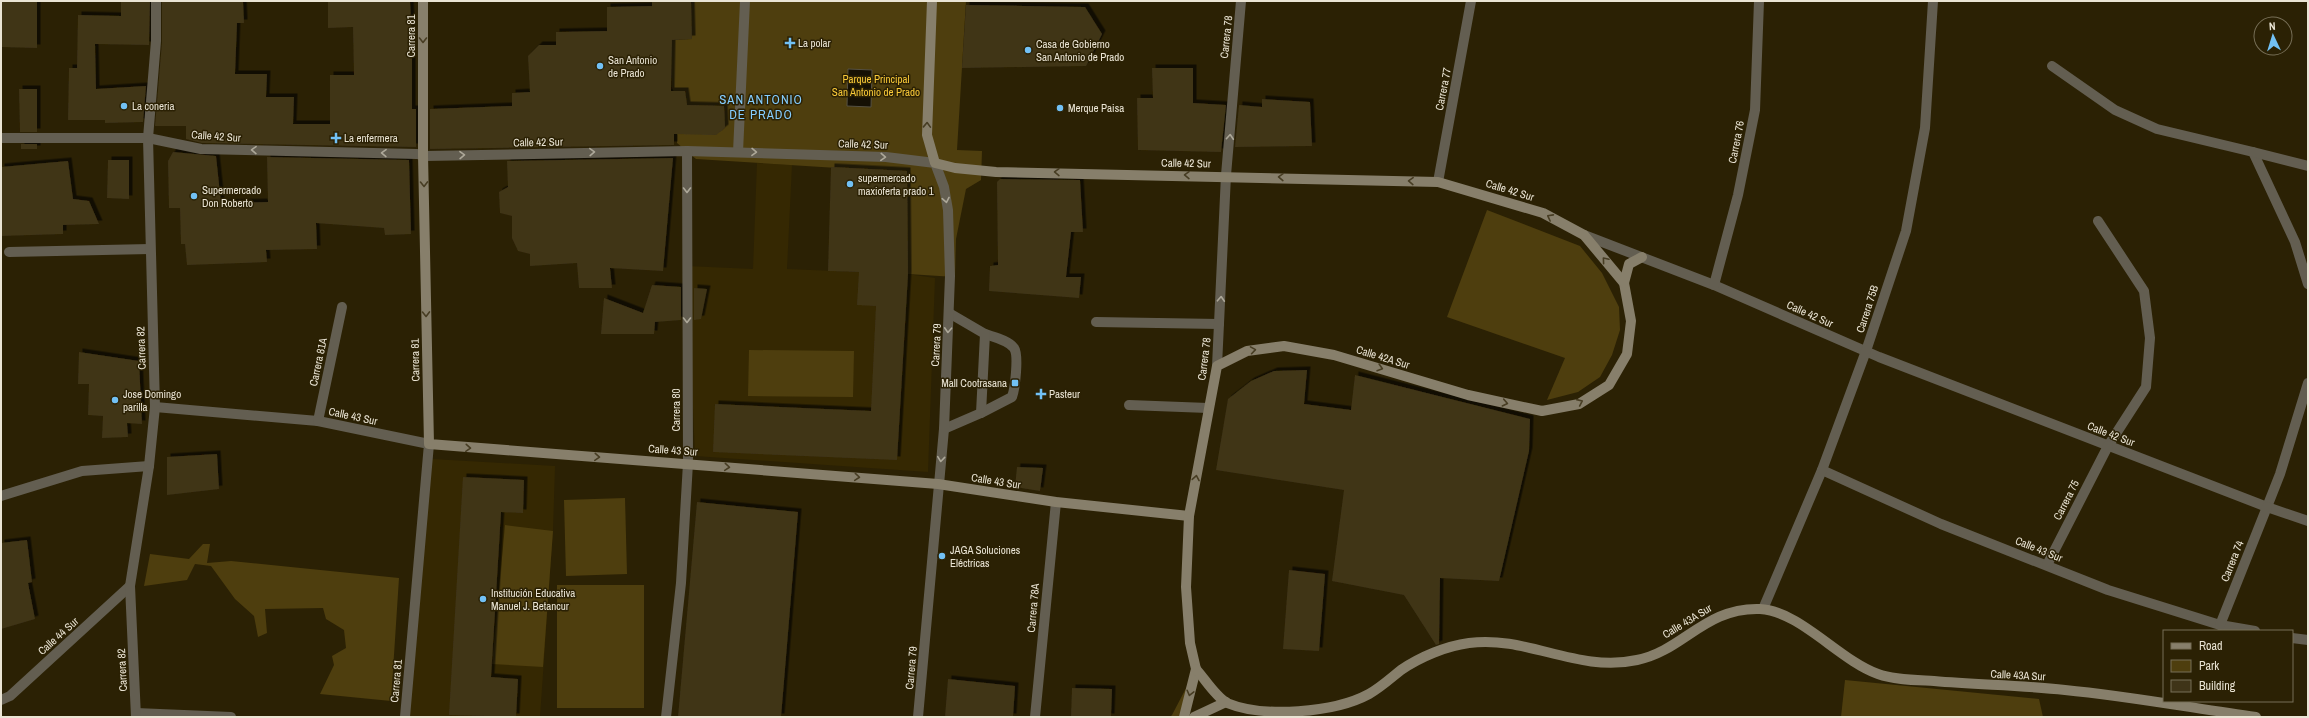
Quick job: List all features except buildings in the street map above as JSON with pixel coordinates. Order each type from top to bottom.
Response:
[{"type":"main road","name":"Carrera 81","points":[[423,1],[423,155],[429,444]]},
{"type":"main road","name":"Carrera 79","points":[[932,1],[927,135],[935,163]]},
{"type":"main road","name":"Calle 42 Sur","points":[[935,163],[955,168],[996,172],[1226,176],[1438,182],[1543,213],[1584,235]]},
{"type":"main road","points":[[1584,235],[1624,283]]},
{"type":"main road","points":[[1624,283],[1629,264],[1642,257]]},
{"type":"main road","name":"Calle 42A Sur","points":[[1217,366],[1247,351],[1284,346],[1334,355],[1468,395],[1542,411],[1579,404],[1609,385],[1627,354],[1631,321],[1624,283]]},
{"type":"main road","name":"Carrera 78","points":[[1184,717],[1196,670],[1190,643],[1186,587],[1189,516],[1217,366]]},
{"type":"main road","name":"Calle 43 Sur","points":[[429,444],[688,463],[938,484],[1056,502],[1189,516]]},
{"type":"main road","name":"Calle 43A Sur","points":[[1196,670],[1226,702],[1252,711],[1281,716],[1327,710],[1369,694],[1405,667],[1434,652],[1468,643],[1507,642],[1585,662],[1616,663],[1640,660],[1665,648],[1718,616],[1737,610],[1763,609],[1790,617],[1853,662],[1879,675],[1910,680],[2064,690],[2256,717]]},
{"type":"main road","points":[[1194,717],[1226,702]]},
{"type":"street","name":"Carrera 82","points":[[136,715],[130,586],[149,466],[155,407],[148,138],[156,41],[156,1]]},
{"type":"street","points":[[738,152],[745,1]]},
{"type":"street","name":"Carrera 78","points":[[1217,366],[1226,176],[1241,1]]},
{"type":"street","name":"Carrera 77","points":[[1438,182],[1471,1]]},
{"type":"street","name":"Carrera 76","points":[[1714,285],[1738,195],[1755,110],[1759,1]]},
{"type":"street","name":"Carrera 75B","points":[[1763,609],[1822,470],[1866,351],[1906,231],[1925,128],[1934,1]]},
{"type":"street","points":[[2052,66],[2115,110],[2157,128],[2308,166]]},
{"type":"street","name":"Calle 42 Sur","points":[[1,138],[148,138],[201,149],[423,155],[687,151],[738,152],[886,157],[935,163]]},
{"type":"street","name":"Carrera 80","points":[[666,717],[680,583],[688,463],[687,151]]},
{"type":"street","points":[[2253,152],[2295,242],[2308,284]]},
{"type":"street","name":"Carrera 79","points":[[918,717],[944,429],[949,313],[948,210],[944,187],[935,163]]},
{"type":"street","name":"Carrera 75","points":[[2046,565],[2108,446],[2146,387],[2150,338],[2144,291],[2098,221]]},
{"type":"street","name":"Calle 42 Sur","points":[[1584,235],[1714,285],[1866,351],[2108,446],[2267,507],[2308,521]]},
{"type":"street","points":[[9,252],[150,249]]},
{"type":"street","name":"Carrera 81A","points":[[318,421],[342,307]]},
{"type":"street","points":[[944,429],[982,413],[1012,397],[1014,390],[1016,356],[1014,348],[1008,343],[985,334],[949,313]]},
{"type":"street","points":[[1096,322],[1219,324]]},
{"type":"street","points":[[982,413],[985,334]]},
{"type":"street","name":"Carrera 74","points":[[2220,625],[2305,408],[2308,383]]},
{"type":"street","points":[[1129,405],[1208,408]]},
{"type":"street","name":"Calle 43 Sur","points":[[155,407],[318,421],[429,444]]},
{"type":"street","name":"Carrera 81","points":[[405,717],[429,444]]},
{"type":"street","points":[[1,496],[82,471],[149,466]]},
{"type":"street","name":"Calle 43 Sur","points":[[1822,470],[1941,524],[2108,590],[2220,625],[2249,630]]},
{"type":"street","name":"Carrera 78A","points":[[1034,717],[1056,502]]},
{"type":"street","name":"Calle 44 Sur","points":[[1,709],[5,698],[130,586]]},
{"type":"street","points":[[2293,638],[2308,640]]},
{"type":"street","points":[[136,715],[231,717]]},
{"type":"shaded area","points":[[848,69],[872,70],[871,107],[847,106]]},
{"type":"shaded area","points":[[757,163],[792,165],[787,269],[907,274],[935,278],[928,472],[695,456],[687,266],[753,269]]},
{"type":"shaded area","name":"Institución Educativa Manuel J. Betancur","points":[[432,459],[555,466],[553,531],[540,717],[405,717]]},
{"type":"green space","name":"Parque Principal San Antonio de Prado","points":[[691,1],[966,1],[957,150],[982,151],[981,180],[966,189],[956,239],[955,277],[908,274],[869,170],[696,159],[677,143],[676,96],[672,88],[672,40],[692,39]]},
{"type":"green space","points":[[1487,210],[1580,246],[1602,273],[1619,307],[1620,330],[1612,355],[1600,377],[1578,392],[1547,400],[1565,358],[1447,317]]},
{"type":"green space","points":[[749,350],[854,351],[853,397],[748,396]]},
{"type":"green space","points":[[625,498],[627,574],[566,576],[564,500]]},
{"type":"green space","points":[[505,525],[553,531],[543,667],[492,664]]},
{"type":"green space","points":[[203,544],[210,544],[207,563],[231,561],[399,578],[391,701],[320,694],[334,665],[332,656],[346,648],[344,630],[326,619],[323,608],[265,609],[267,633],[258,637],[254,616],[235,599],[211,566],[195,564],[187,580],[144,586],[150,554],[189,559]]},
{"type":"green space","points":[[557,585],[644,585],[644,708],[557,708]]},
{"type":"green space","points":[[1196,669],[1184,717],[1170,717],[1172,715]]},
{"type":"green space","points":[[1845,680],[2039,699],[2043,717],[1841,717]]},
{"type":"place","name":"La polar","points":[[790,43]]},
{"type":"place","name":"Casa de Gobierno San Antonio de Prado","points":[[1028,50]]},
{"type":"place","name":"San Antonio de Prado","points":[[600,66]]},
{"type":"place","name":"La coneria","points":[[124,106]]},
{"type":"place","name":"Merque Paisa","points":[[1060,108]]},
{"type":"place","name":"La enfermera","points":[[336,138]]},
{"type":"place","name":"supermercado maxioferta prado 1","points":[[850,184]]},
{"type":"place","name":"Supermercado Don Roberto","points":[[194,196]]},
{"type":"place","name":"Mall Cootrasana","points":[[1015,383]]},
{"type":"place","name":"Pasteur","points":[[1041,394]]},
{"type":"place","name":"Jose Domingo parilla","points":[[115,400]]},
{"type":"place","name":"JAGA Soluciones Eléctricas","points":[[942,556]]},
{"type":"place","name":"Institución Educativa Manuel J. Betancur","points":[[483,599]]},
{"type":"district","name":"SAN ANTONIO DE PRADO","points":[[761,106]]}]
